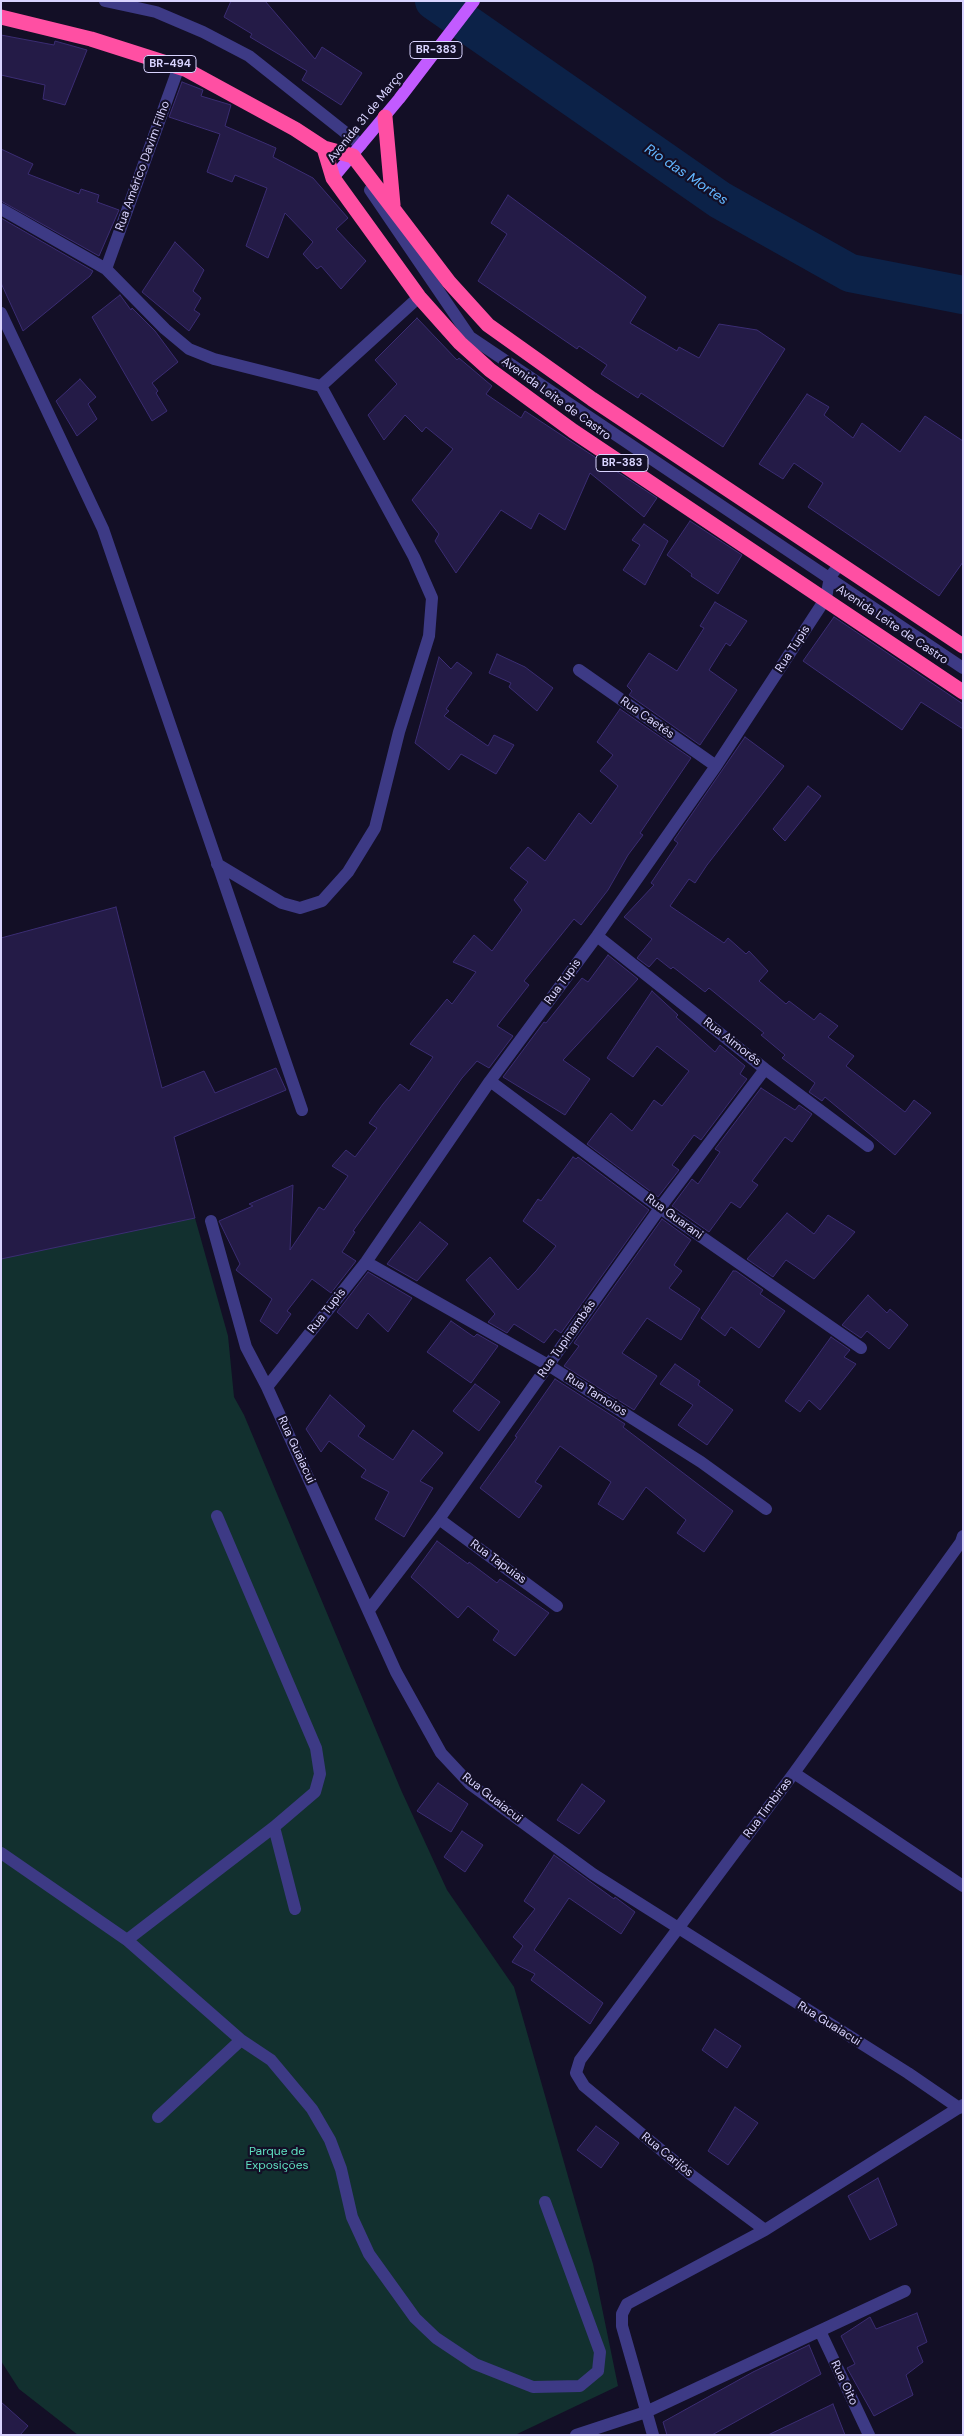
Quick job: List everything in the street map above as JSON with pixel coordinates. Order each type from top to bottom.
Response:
[{"type":"highway","name":"BR-494","points":[[1,17],[91,40],[185,69],[295,129],[324,148],[357,150]]},
{"type":"highway","points":[[384,117],[393,207]]},
{"type":"highway","name":"Avenida Leite de Castro","points":[[324,148],[333,178],[419,296],[460,343],[490,370],[573,431],[826,598],[963,692]]},
{"type":"highway","name":"BR-383","points":[[357,150],[393,207]]},
{"type":"highway","name":"Avenida Leite de Castro","points":[[393,207],[448,282],[488,325],[834,571],[963,646]]},
{"type":"main road","name":"Avenida 31 de Março","points":[[333,178],[399,99],[474,1]]},
{"type":"street","points":[[105,1],[156,12],[202,32],[249,56],[357,150]]},
{"type":"street","name":"Rua Américo Davim Filho","points":[[106,268],[177,72],[185,69]]},
{"type":"street","points":[[370,190],[470,338],[834,571],[963,668]]},
{"type":"street","points":[[1,209],[106,268],[165,329],[189,349],[214,359],[321,386],[414,557],[432,598],[429,636],[399,732],[375,828],[348,872],[322,901],[300,908],[282,903],[217,864]]},
{"type":"street","points":[[321,386],[419,296]]},
{"type":"street","points":[[1,313],[103,529],[302,1110]]},
{"type":"street","name":"Rua Tupis","points":[[267,1387],[366,1262],[490,1081],[597,936],[716,766],[826,598],[834,571]]},
{"type":"street","name":"Rua Caetés","points":[[579,670],[716,766]]},
{"type":"street","name":"Rua Aimorés","points":[[597,936],[765,1069],[868,1146]]},
{"type":"street","name":"Rua Tupinambás","points":[[369,1610],[439,1520],[660,1208],[765,1069]]},
{"type":"street","name":"Rua Guarani","points":[[490,1081],[660,1208],[861,1348]]},
{"type":"street","name":"Rua Guaiacui","points":[[210,1221],[246,1348],[267,1387],[396,1672],[441,1753],[470,1784],[592,1874],[961,2107]]},
{"type":"street","name":"Rua Tamoios","points":[[366,1262],[548,1365],[701,1462],[766,1509]]},
{"type":"street","points":[[127,1940],[274,1827],[315,1792],[320,1774],[316,1748],[217,1516]]},
{"type":"street","name":"Rua Tapuias","points":[[439,1520],[557,1606]]},
{"type":"street","name":"Rua Timbiras","points":[[576,2073],[580,2060],[794,1773],[962,1539]]},
{"type":"street","points":[[794,1773],[963,1886]]},
{"type":"street","points":[[274,1827],[295,1909]]},
{"type":"street","points":[[1,1853],[127,1940],[241,2040],[271,2060],[312,2109],[330,2140],[340,2169],[352,2217],[366,2247],[415,2318],[436,2338],[476,2364],[533,2387],[580,2386],[598,2370],[600,2352],[545,2202]]},
{"type":"street","points":[[158,2117],[241,2040]]},
{"type":"street","name":"Rua Carijós","points":[[576,2073],[584,2086],[690,2174],[765,2230]]},
{"type":"street","points":[[653,2435],[622,2326],[622,2314],[627,2304],[765,2230],[961,2107]]},
{"type":"street","points":[[576,2435],[646,2412],[906,2291]]},
{"type":"street","name":"Rua Oito","points":[[820,2331],[868,2434]]},
{"type":"green space","name":"Parque de Exposições","points":[[195,1218],[228,1336],[234,1397],[244,1415],[401,1790],[447,1890],[514,1987],[593,2264],[618,2386],[515,2435],[78,2435],[19,2389],[1,2361],[1,1256]]},
{"type":"building","points":[[231,1],[265,1],[315,59],[322,47],[362,73],[341,105],[302,80],[307,71],[250,37],[252,34],[224,17]]},
{"type":"building","points":[[1,35],[54,45],[55,41],[87,50],[65,105],[43,99],[45,85],[1,75]]},
{"type":"building","points":[[182,82],[203,90],[201,96],[231,105],[225,126],[276,148],[273,157],[313,178],[348,218],[336,229],[366,261],[341,289],[321,266],[317,269],[303,254],[313,242],[285,213],[268,258],[246,246],[267,188],[235,175],[232,182],[207,172],[220,134],[169,117]]},
{"type":"building","points":[[1,149],[33,164],[28,174],[79,194],[81,189],[99,195],[97,202],[119,210],[99,256],[1,201]]},
{"type":"building","points":[[508,195],[646,297],[630,323],[677,351],[679,347],[699,358],[719,324],[757,330],[785,349],[723,447],[641,393],[638,398],[601,374],[607,365],[579,346],[577,349],[478,281],[507,234],[491,223]]},
{"type":"building","points":[[1,218],[93,271],[90,276],[23,331],[1,283]]},
{"type":"building","points":[[175,242],[204,270],[193,291],[201,298],[194,310],[200,314],[189,331],[142,292]]},
{"type":"building","points":[[120,295],[131,310],[132,308],[155,331],[178,362],[152,383],[158,391],[156,393],[167,411],[152,421],[92,317]]},
{"type":"building","points":[[417,318],[457,360],[459,358],[492,386],[486,394],[521,418],[525,411],[657,498],[644,517],[590,473],[565,530],[539,513],[531,529],[501,510],[456,573],[435,541],[439,534],[412,500],[453,449],[426,427],[422,432],[405,415],[384,440],[368,415],[397,384],[375,360]]},
{"type":"building","points":[[80,379],[96,397],[88,404],[97,419],[77,436],[56,401]]},
{"type":"building","points":[[807,394],[829,407],[824,415],[853,438],[862,423],[900,452],[925,416],[963,441],[963,562],[939,596],[808,507],[823,483],[794,463],[783,479],[759,464]]},
{"type":"building","points":[[690,521],[742,555],[718,594],[691,576],[692,574],[667,555]]},
{"type":"building","points":[[644,524],[668,541],[645,585],[623,570],[640,545],[632,540]]},
{"type":"building","points":[[715,602],[747,621],[730,646],[726,643],[709,670],[737,690],[700,745],[629,695],[632,691],[627,686],[649,653],[677,671],[704,628],[700,626]]},
{"type":"building","points":[[834,617],[963,704],[963,729],[921,702],[902,730],[803,661]]},
{"type":"building","points":[[497,654],[525,667],[553,688],[537,711],[509,687],[511,683],[489,673]]},
{"type":"building","points":[[439,657],[451,669],[457,662],[472,673],[446,709],[449,711],[444,716],[488,746],[494,735],[514,745],[496,774],[461,754],[449,770],[415,743]]},
{"type":"building","points":[[620,709],[691,758],[640,833],[643,835],[628,855],[608,890],[581,925],[574,919],[524,981],[529,985],[497,1026],[513,1036],[489,1068],[477,1061],[462,1078],[353,1231],[355,1232],[342,1252],[356,1261],[331,1293],[312,1279],[287,1311],[291,1314],[277,1334],[260,1321],[272,1299],[236,1270],[240,1264],[219,1221],[253,1206],[249,1204],[293,1185],[290,1250],[319,1207],[324,1210],[348,1176],[332,1166],[346,1150],[355,1157],[377,1128],[369,1123],[383,1104],[400,1084],[409,1091],[433,1057],[410,1044],[447,999],[452,1004],[476,972],[453,962],[474,935],[492,951],[522,910],[514,900],[528,882],[510,868],[528,847],[545,861],[579,813],[591,824],[618,786],[600,771],[613,755],[597,742]]},
{"type":"building","points":[[745,737],[784,766],[695,883],[689,879],[670,906],[724,943],[728,938],[746,954],[749,951],[768,971],[759,981],[786,1004],[789,1001],[814,1020],[820,1013],[838,1026],[828,1037],[854,1056],[846,1066],[905,1112],[914,1100],[931,1113],[895,1155],[825,1097],[822,1101],[809,1092],[815,1083],[782,1058],[785,1055],[761,1035],[764,1033],[709,988],[705,992],[673,967],[671,969],[657,958],[649,967],[637,958],[652,939],[624,917],[654,885],[651,883],[678,843],[674,840]]},
{"type":"building","points":[[808,786],[821,796],[785,841],[773,829]]},
{"type":"building","points":[[116,907],[162,1088],[204,1071],[215,1093],[276,1068],[286,1090],[174,1137],[195,1218],[1,1259],[1,938]]},
{"type":"building","points":[[608,955],[638,979],[563,1060],[590,1079],[565,1115],[503,1077],[544,1022],[546,1023],[582,978],[588,982]]},
{"type":"building","points":[[652,991],[678,1015],[676,1017],[715,1052],[720,1045],[745,1066],[740,1074],[747,1079],[701,1140],[694,1135],[672,1165],[679,1170],[658,1197],[587,1144],[611,1113],[632,1131],[654,1100],[662,1106],[689,1071],[657,1046],[633,1077],[607,1058]]},
{"type":"building","points":[[761,1088],[795,1110],[799,1105],[812,1114],[792,1142],[785,1137],[752,1181],[758,1185],[740,1208],[731,1202],[709,1232],[672,1206],[692,1179],[698,1184],[720,1152],[715,1149]]},
{"type":"building","points":[[573,1157],[576,1159],[578,1157],[649,1210],[561,1333],[555,1329],[544,1343],[514,1324],[507,1333],[488,1322],[495,1314],[466,1280],[490,1257],[518,1290],[536,1271],[556,1246],[523,1221],[538,1199],[541,1201]]},
{"type":"building","points":[[787,1213],[814,1234],[828,1215],[855,1232],[814,1279],[786,1260],[773,1277],[747,1259]]},
{"type":"building","points":[[662,1219],[691,1240],[674,1265],[682,1271],[669,1288],[700,1309],[681,1340],[647,1318],[622,1353],[657,1376],[634,1410],[564,1366],[579,1346],[574,1343]]},
{"type":"building","points":[[420,1222],[448,1244],[417,1281],[387,1264]]},
{"type":"building","points":[[733,1271],[736,1271],[763,1290],[760,1294],[785,1311],[759,1348],[731,1327],[725,1336],[701,1318]]},
{"type":"building","points":[[368,1272],[412,1298],[388,1332],[368,1313],[357,1329],[337,1312]]},
{"type":"building","points":[[868,1295],[887,1313],[890,1309],[908,1325],[889,1349],[867,1331],[861,1338],[842,1325]]},
{"type":"building","points":[[451,1321],[474,1337],[477,1334],[498,1346],[471,1383],[427,1352]]},
{"type":"building","points":[[831,1337],[850,1350],[844,1357],[856,1364],[820,1410],[809,1400],[800,1412],[785,1401]]},
{"type":"building","points":[[675,1364],[700,1381],[698,1385],[733,1410],[707,1445],[678,1425],[693,1405],[660,1384]]},
{"type":"building","points":[[555,1379],[625,1424],[623,1427],[733,1511],[704,1552],[677,1533],[686,1520],[646,1487],[623,1520],[598,1504],[611,1482],[560,1446],[535,1482],[542,1486],[519,1518],[480,1488],[517,1437],[515,1436]]},
{"type":"building","points":[[475,1384],[500,1402],[479,1431],[453,1411]]},
{"type":"building","points":[[330,1395],[365,1426],[358,1436],[393,1460],[413,1430],[443,1453],[420,1481],[433,1488],[404,1537],[375,1519],[389,1492],[361,1477],[366,1470],[329,1441],[321,1452],[306,1429]]},
{"type":"building","points":[[437,1541],[497,1583],[500,1579],[549,1613],[515,1656],[493,1640],[499,1631],[468,1606],[458,1618],[411,1577]]},
{"type":"building","points":[[438,1783],[468,1804],[451,1832],[417,1811]]},
{"type":"building","points":[[582,1784],[605,1801],[579,1834],[557,1820]]},
{"type":"building","points":[[462,1831],[483,1845],[465,1872],[444,1857]]},
{"type":"building","points":[[554,1855],[635,1912],[621,1934],[569,1898],[534,1950],[603,2003],[590,2024],[531,1980],[535,1974],[512,1962],[523,1946],[513,1937],[535,1909],[524,1901]]},
{"type":"building","points":[[715,2029],[741,2046],[727,2068],[702,2050]]},
{"type":"building","points":[[735,2107],[758,2123],[728,2165],[708,2151]]},
{"type":"building","points":[[596,2126],[619,2143],[601,2168],[577,2150]]},
{"type":"building","points":[[878,2178],[897,2225],[870,2240],[848,2196]]},
{"type":"building","points":[[917,2313],[927,2342],[917,2347],[923,2362],[906,2375],[913,2395],[874,2416],[847,2368],[855,2364],[841,2336],[870,2317],[876,2329]]},
{"type":"building","points":[[809,2345],[821,2374],[712,2435],[667,2435],[663,2422],[753,2372]]},
{"type":"building","points":[[1,2402],[28,2426],[20,2435],[1,2435]]},
{"type":"building","points":[[833,2404],[845,2435],[768,2435]]},
{"type":"waterway","name":"Rio das Mortes","points":[[434,1],[720,200],[850,273],[963,295]]}]
